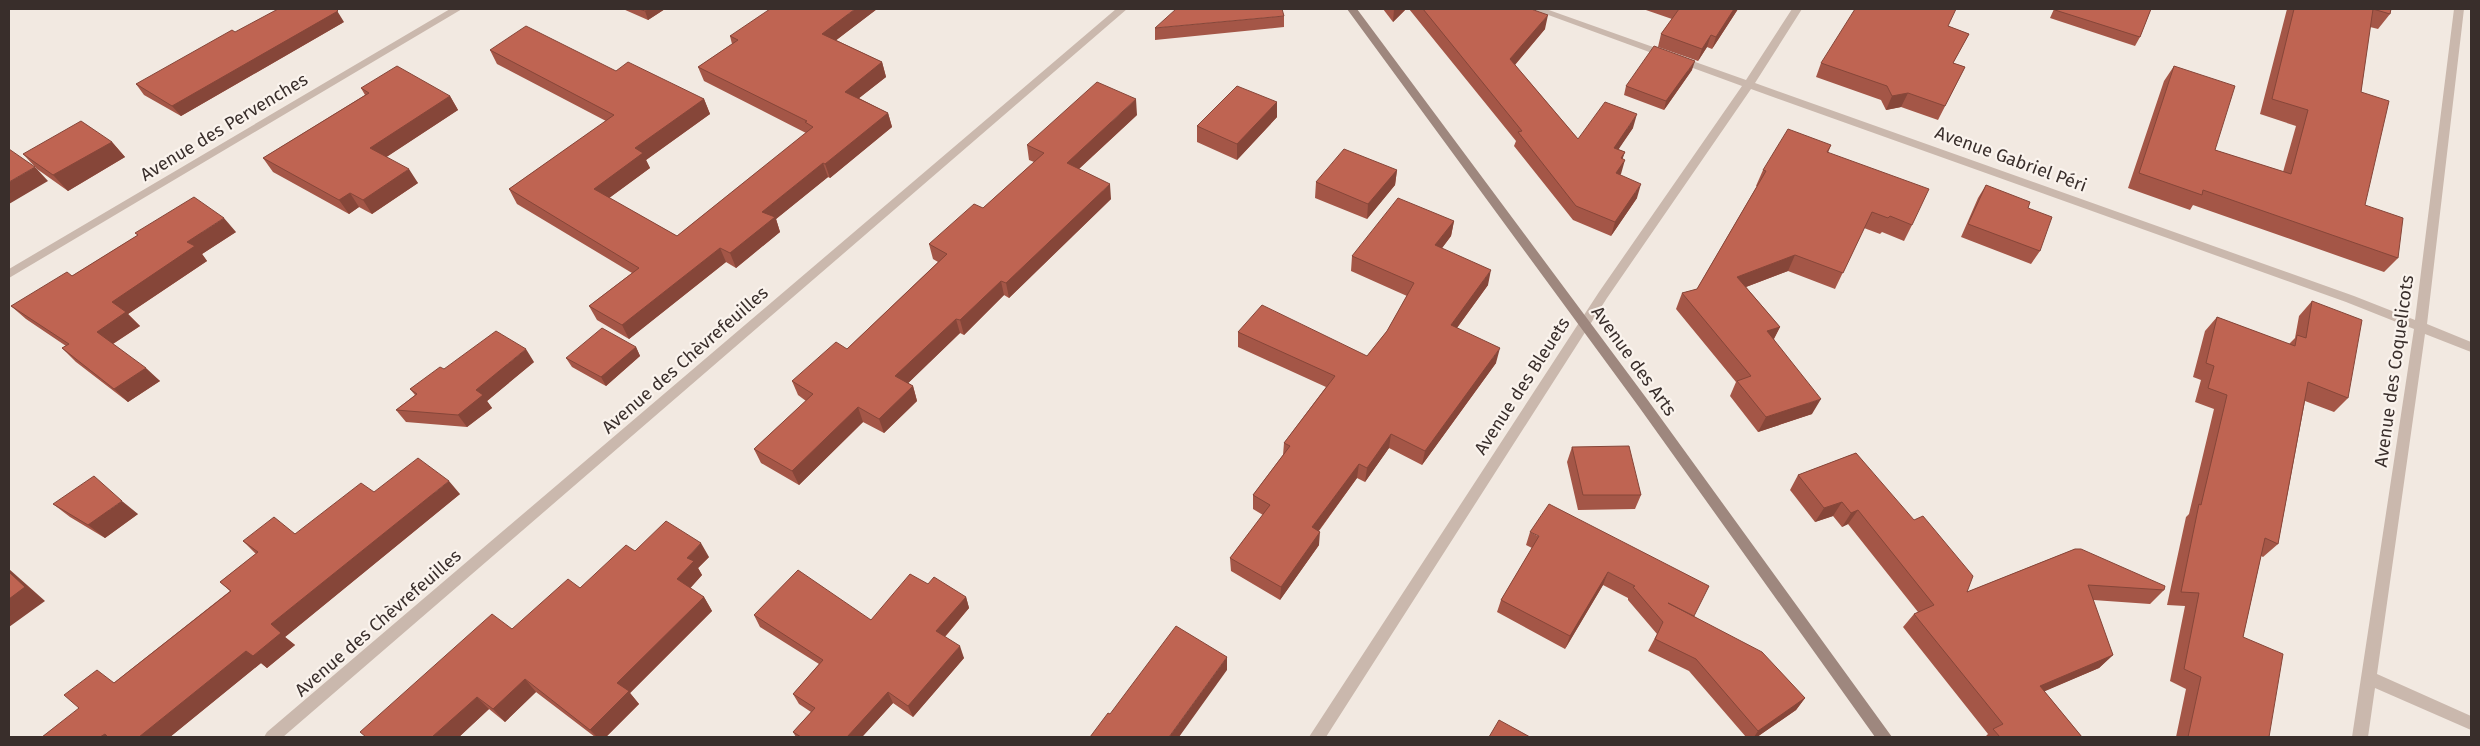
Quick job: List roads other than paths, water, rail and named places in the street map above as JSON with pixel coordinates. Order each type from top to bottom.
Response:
[{"type":"street","name":"Avenue des Pervenches","points":[[9,274],[457,9]]},
{"type":"street","name":"Avenue des Chèvrefeuilles","points":[[272,737],[1122,9]]},
{"type":"street","name":"Avenue des Arts","points":[[1352,9],[1584,323],[1884,737]]},
{"type":"street","name":"Avenue Gabriel Péri","points":[[1537,9],[2350,299],[2471,347]]},
{"type":"street","name":"Avenue des Bleuets","points":[[1317,737],[1584,323],[1749,84],[1797,9]]},
{"type":"street","name":"Avenue des Coquelicots","points":[[2360,737],[2420,328],[2459,9]]},
{"type":"street","points":[[2369,678],[2471,723]]}]
